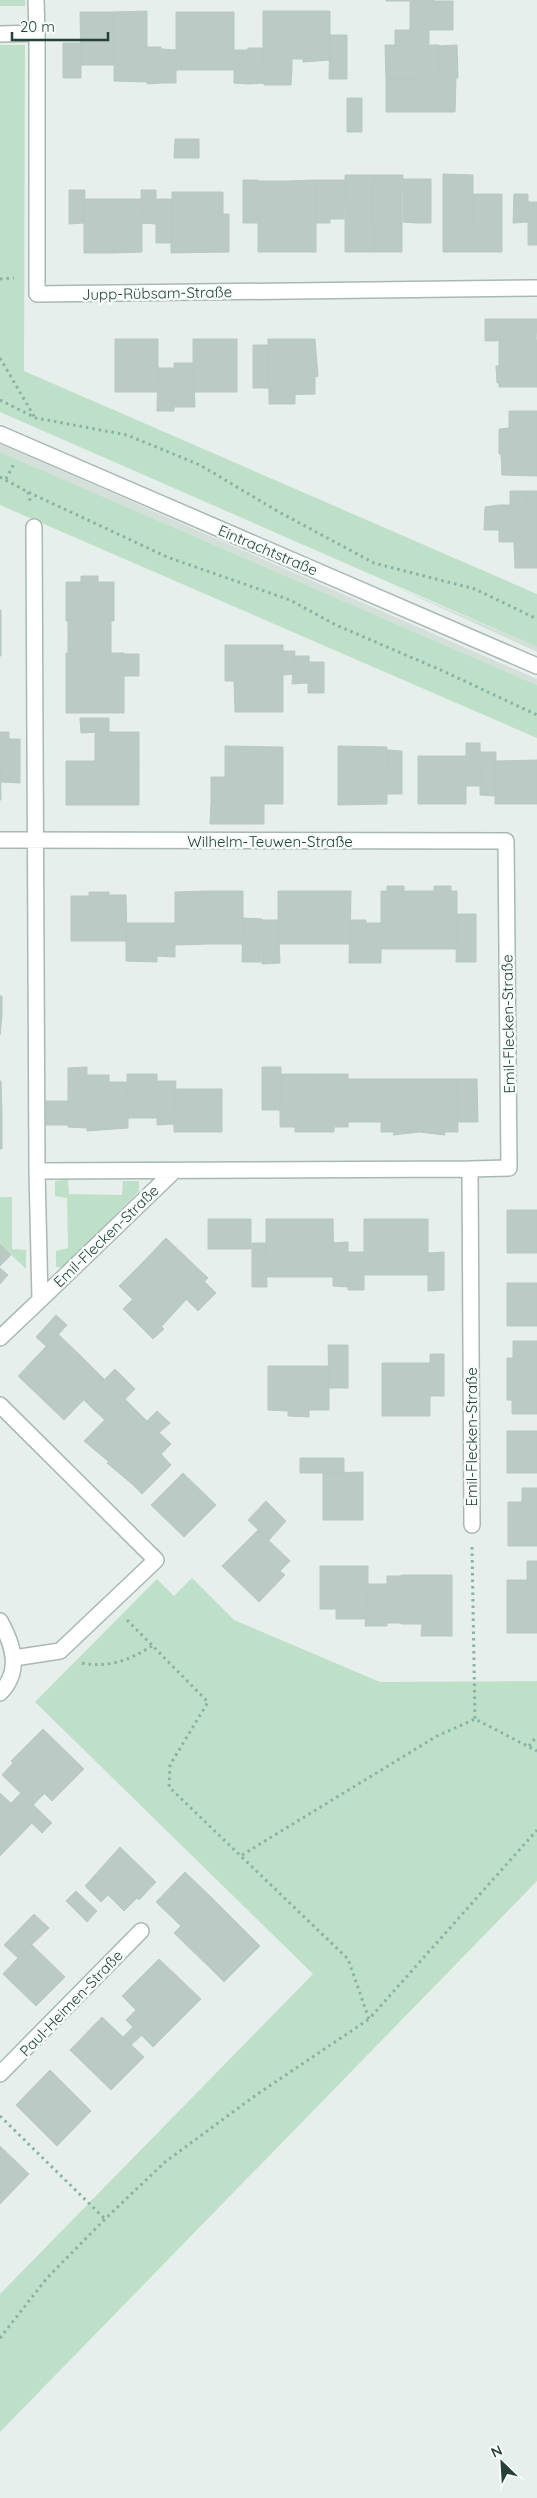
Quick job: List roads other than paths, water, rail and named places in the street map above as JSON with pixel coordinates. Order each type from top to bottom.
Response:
[{"type":"street","name":"Jupp-Rübsam-Straße","points":[[36,0],[37,294],[537,288]]},
{"type":"street","points":[[0,34],[37,33]]},
{"type":"street","name":"Eintrachtstraße","points":[[0,434],[537,666]]},
{"type":"street","points":[[34,527],[37,1171]]},
{"type":"street","name":"Wilhelm-Teuwen-Straße","points":[[0,840],[506,841]]},
{"type":"street","name":"Emil-Flecken-Straße","points":[[40,1300],[37,1171],[173,1172],[509,1168],[506,841]]},
{"type":"street","name":"Emil-Flecken-Straße","points":[[470,1169],[472,1525]]},
{"type":"street","name":"Emil-Flecken-Straße","points":[[0,1338],[173,1172]]},
{"type":"street","points":[[0,1405],[156,1560],[112,1604],[60,1651],[14,1658]]},
{"type":"street","points":[[0,1621],[12,1643],[14,1658],[14,1668],[0,1693]]},
{"type":"street","name":"Paul-Heimen-Straße","points":[[0,2074],[141,1931]]}]
